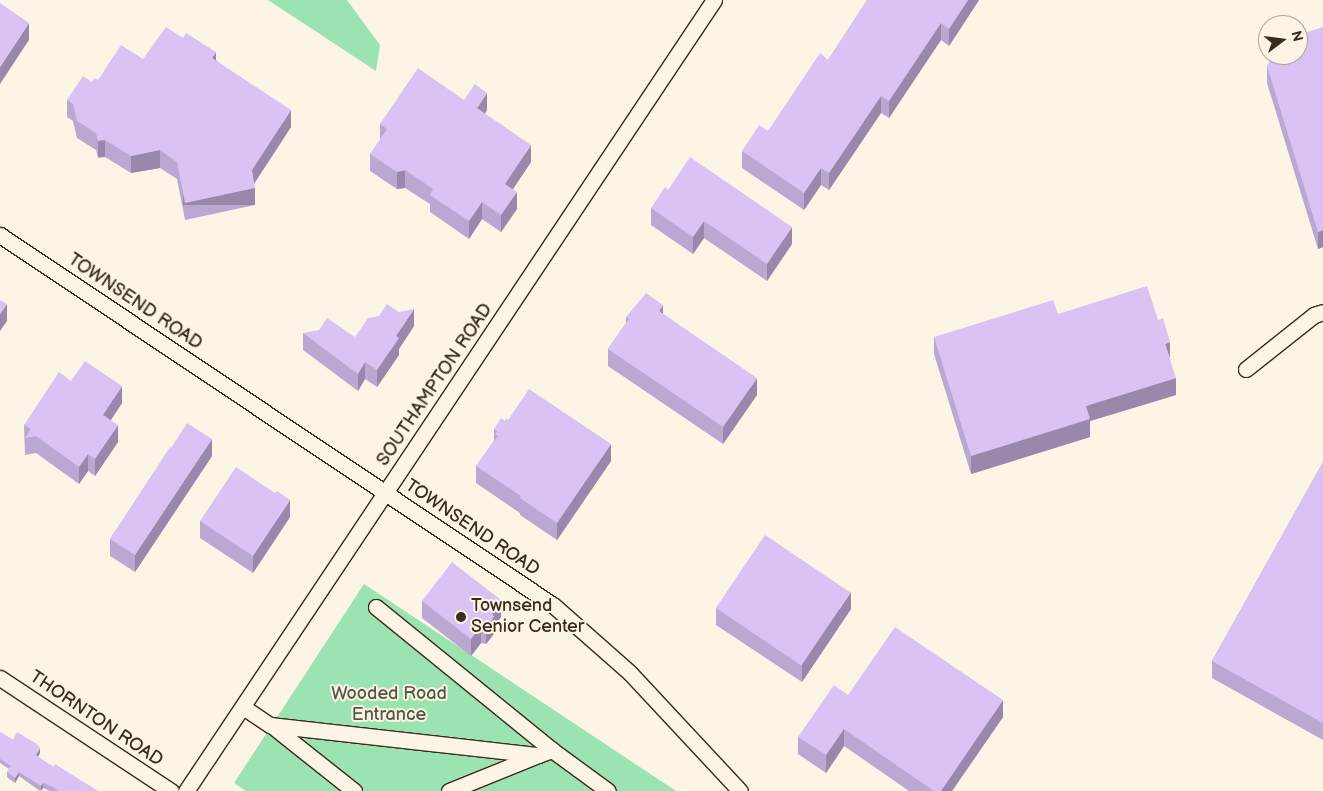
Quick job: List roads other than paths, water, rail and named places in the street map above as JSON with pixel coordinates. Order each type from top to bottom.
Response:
[{"type":"street","name":"SOUTHAMPTON ROAD","points":[[186,791],[244,707],[296,624],[714,0]]},
{"type":"street","name":"TOWNSEND ROAD","points":[[0,235],[553,605],[582,628],[630,673],[740,791]]},
{"type":"street","points":[[1246,370],[1314,315],[1323,312]]},
{"type":"street","points":[[376,607],[545,753],[608,791]]},
{"type":"street","name":"THORNTON ROAD","points":[[0,678],[171,791]]},
{"type":"street","points":[[244,707],[270,724],[354,791]]},
{"type":"street","points":[[270,724],[545,753]]},
{"type":"street","points":[[448,791],[545,753]]},
{"type":"place","name":"Townsend Senior Center","points":[[461,617]]},
{"type":"park label","name":"Wooded Road Entrance","points":[[389,705]]}]
